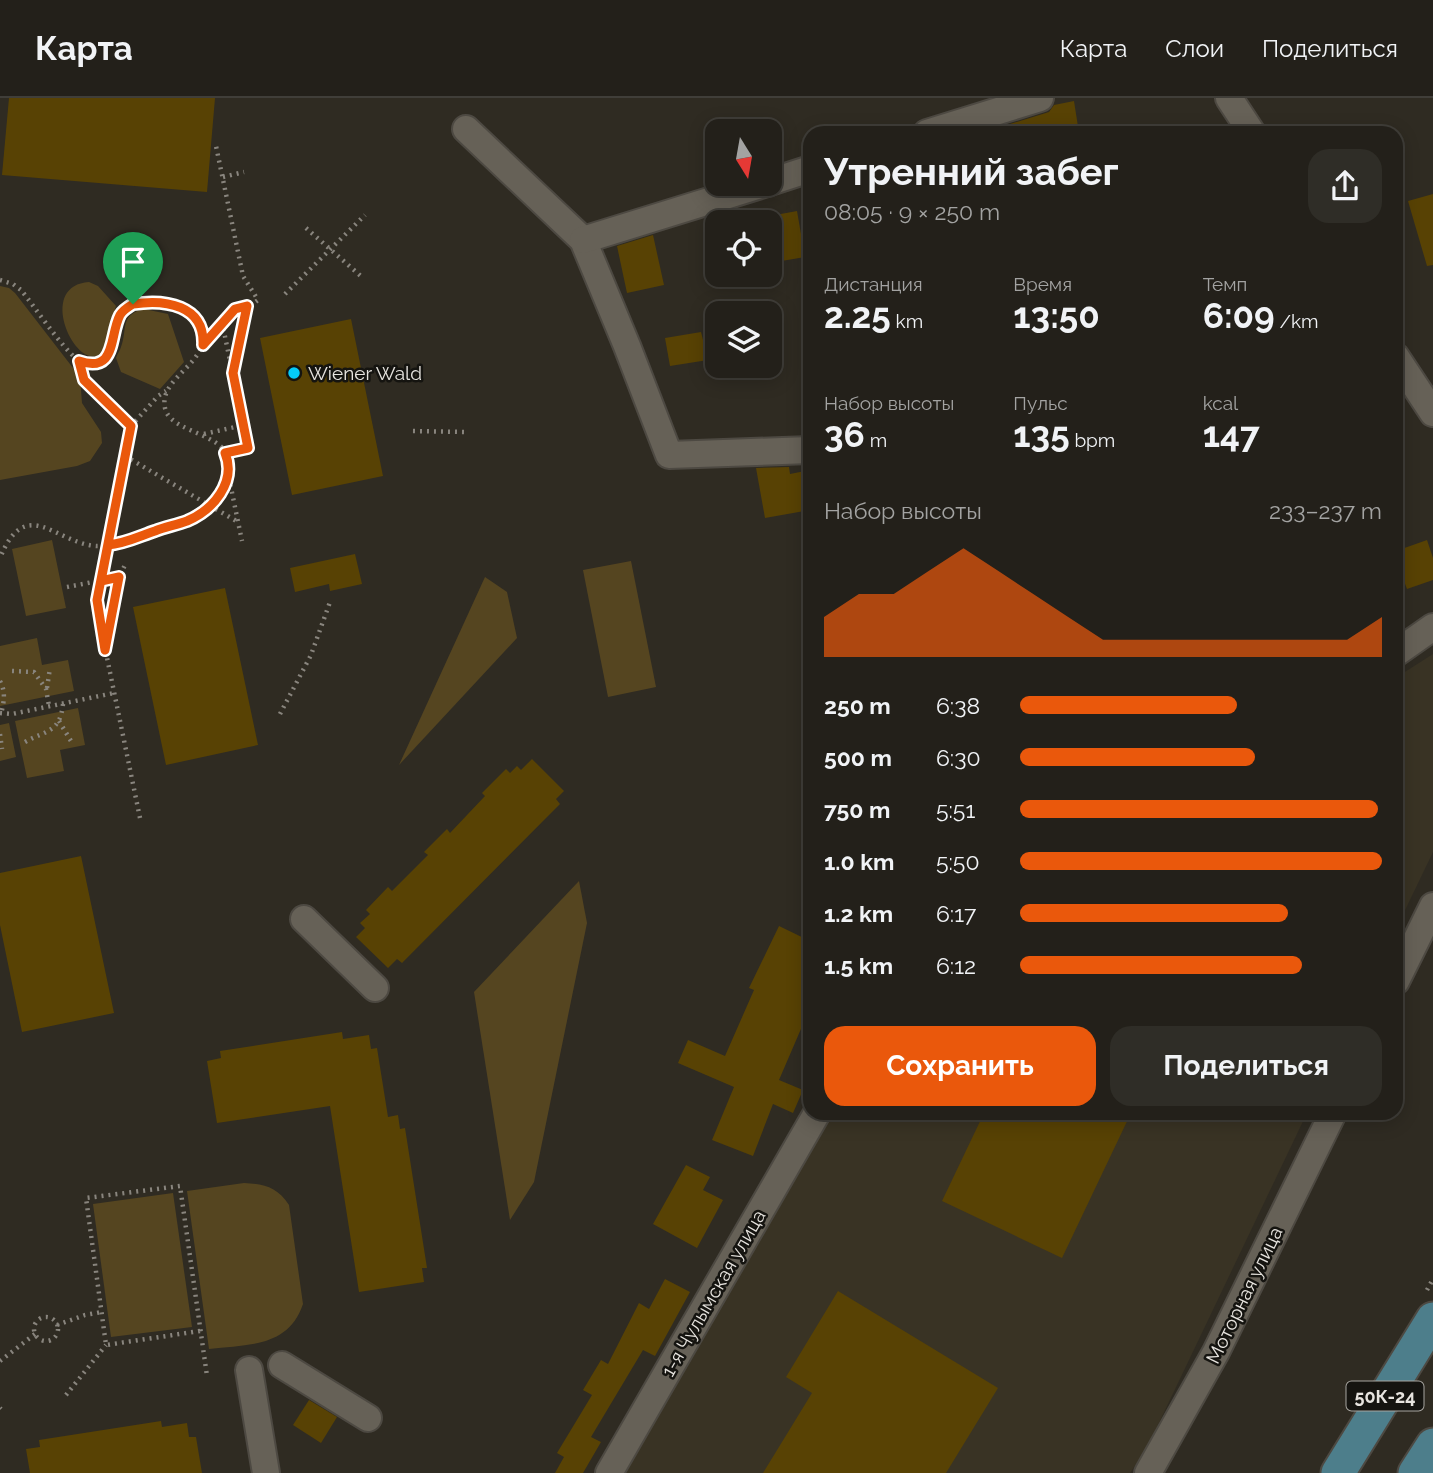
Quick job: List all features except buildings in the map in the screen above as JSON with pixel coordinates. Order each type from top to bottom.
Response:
[{"type":"main road","name":"50К-24","points":[[1338,1473],[1433,1319]]},
{"type":"main road","points":[[1415,1473],[1433,1444]]},
{"type":"street","points":[[950,126],[1040,98]]},
{"type":"street","points":[[1229,98],[1247,126]]},
{"type":"street","points":[[466,129],[583,240],[669,456],[803,450]]},
{"type":"street","points":[[782,178],[803,171]]},
{"type":"street","points":[[583,240],[725,196]]},
{"type":"street","points":[[1403,368],[1433,413]]},
{"type":"street","points":[[1403,642],[1433,627]]},
{"type":"street","points":[[1403,967],[1433,906]]},
{"type":"street","points":[[304,919],[375,989]]},
{"type":"street","name":"1-я Чулымская улица","points":[[609,1473],[813,1120]]},
{"type":"street","name":"Моторная улица","points":[[1148,1473],[1216,1352],[1329,1120]]},
{"type":"street","points":[[282,1365],[368,1418]]},
{"type":"street","points":[[249,1370],[266,1473]]},
{"type":"path","points":[[140,818],[97,600],[131,426],[158,396],[167,391],[235,309],[258,300],[243,276],[216,146]]},
{"type":"path","points":[[223,177],[244,172]]},
{"type":"path","points":[[285,294],[365,215]]},
{"type":"path","points":[[306,228],[363,278]]},
{"type":"path","points":[[0,280],[21,290],[79,361],[84,380],[131,426]]},
{"type":"path","points":[[79,361],[89,365],[99,363],[112,347],[118,317],[124,309],[145,302],[183,308],[194,314],[201,324],[203,345]]},
{"type":"path","points":[[233,373],[247,306]]},
{"type":"path","points":[[222,323],[248,448],[225,453]]},
{"type":"path","points":[[167,391],[163,403],[166,414],[174,423],[213,440],[225,453],[242,541]]},
{"type":"path","points":[[202,434],[244,425]]},
{"type":"path","points":[[413,431],[466,432]]},
{"type":"path","points":[[125,456],[238,522]]},
{"type":"path","points":[[0,558],[11,535],[22,528],[36,525],[95,546],[108,545],[187,521],[205,511],[223,490],[229,477]]},
{"type":"path","points":[[105,650],[119,577],[125,565]]},
{"type":"path","points":[[68,587],[119,577]]},
{"type":"path","points":[[280,714],[311,655],[330,602]]},
{"type":"path","points":[[49,706],[46,689],[50,668]]},
{"type":"path","points":[[12,671],[34,672],[46,689]]},
{"type":"path","points":[[0,681],[4,687],[4,698],[0,714],[12,714],[114,693]]},
{"type":"path","points":[[25,742],[45,734],[59,720],[63,704]]},
{"type":"path","points":[[59,720],[71,741]]},
{"type":"path","points":[[0,734],[2,749]]},
{"type":"path","points":[[106,1345],[86,1198],[180,1186],[207,1376]]},
{"type":"path","points":[[57,1325],[102,1312]]},
{"type":"path","points":[[40,1318],[52,1318],[57,1325],[56,1335],[52,1339],[39,1339],[35,1334],[35,1322],[40,1318]]},
{"type":"path","points":[[66,1395],[106,1345],[200,1331]]},
{"type":"path","points":[[0,1361],[35,1334]]},
{"type":"shaded area","points":[[89,282],[98,286],[116,306],[110,321],[108,345],[96,356],[85,354],[75,345],[67,331],[63,315],[64,299],[72,288]]},
{"type":"shaded area","points":[[0,286],[15,293],[80,377],[82,403],[101,432],[102,443],[90,461],[77,466],[0,480]]},
{"type":"shaded area","points":[[144,309],[168,314],[184,362],[160,389],[121,372],[116,358],[128,319]]},
{"type":"shaded area","points":[[52,540],[66,608],[26,616],[12,549]]},
{"type":"shaded area","points":[[631,561],[656,687],[608,697],[583,570]]},
{"type":"shaded area","points":[[485,577],[507,592],[517,638],[399,765]]},
{"type":"shaded area","points":[[37,638],[42,665],[68,660],[74,691],[0,706],[0,646]]},
{"type":"shaded area","points":[[1433,654],[1433,852],[1403,914],[1403,673]]},
{"type":"shaded area","points":[[78,708],[85,745],[60,750],[64,771],[27,778],[15,721]]},
{"type":"shaded area","points":[[9,723],[16,757],[0,761],[0,725]]},
{"type":"shaded area","points":[[579,881],[587,923],[534,1182],[510,1220],[474,992]]},
{"type":"shaded area","points":[[825,1120],[1304,1120],[1146,1450],[1130,1473],[621,1473]]},
{"type":"shaded area","points":[[244,1183],[270,1188],[280,1194],[289,1205],[303,1304],[296,1318],[277,1336],[252,1344],[209,1349],[187,1191]]},
{"type":"shaded area","points":[[173,1193],[192,1327],[111,1337],[93,1204]]},
{"type":"place","name":"Wiener Wald","points":[[294,373]]},
{"type":"route","points":[[145,302],[169,305],[194,314],[204,334],[203,345],[235,309],[247,306],[233,373],[248,448],[225,453],[229,463],[229,476],[223,490],[205,511],[187,521],[108,545],[101,581],[119,577],[105,650],[97,600],[131,426],[84,380],[79,361],[89,365],[99,363],[106,357],[112,347],[118,317],[124,309],[133,304],[145,302]]}]
